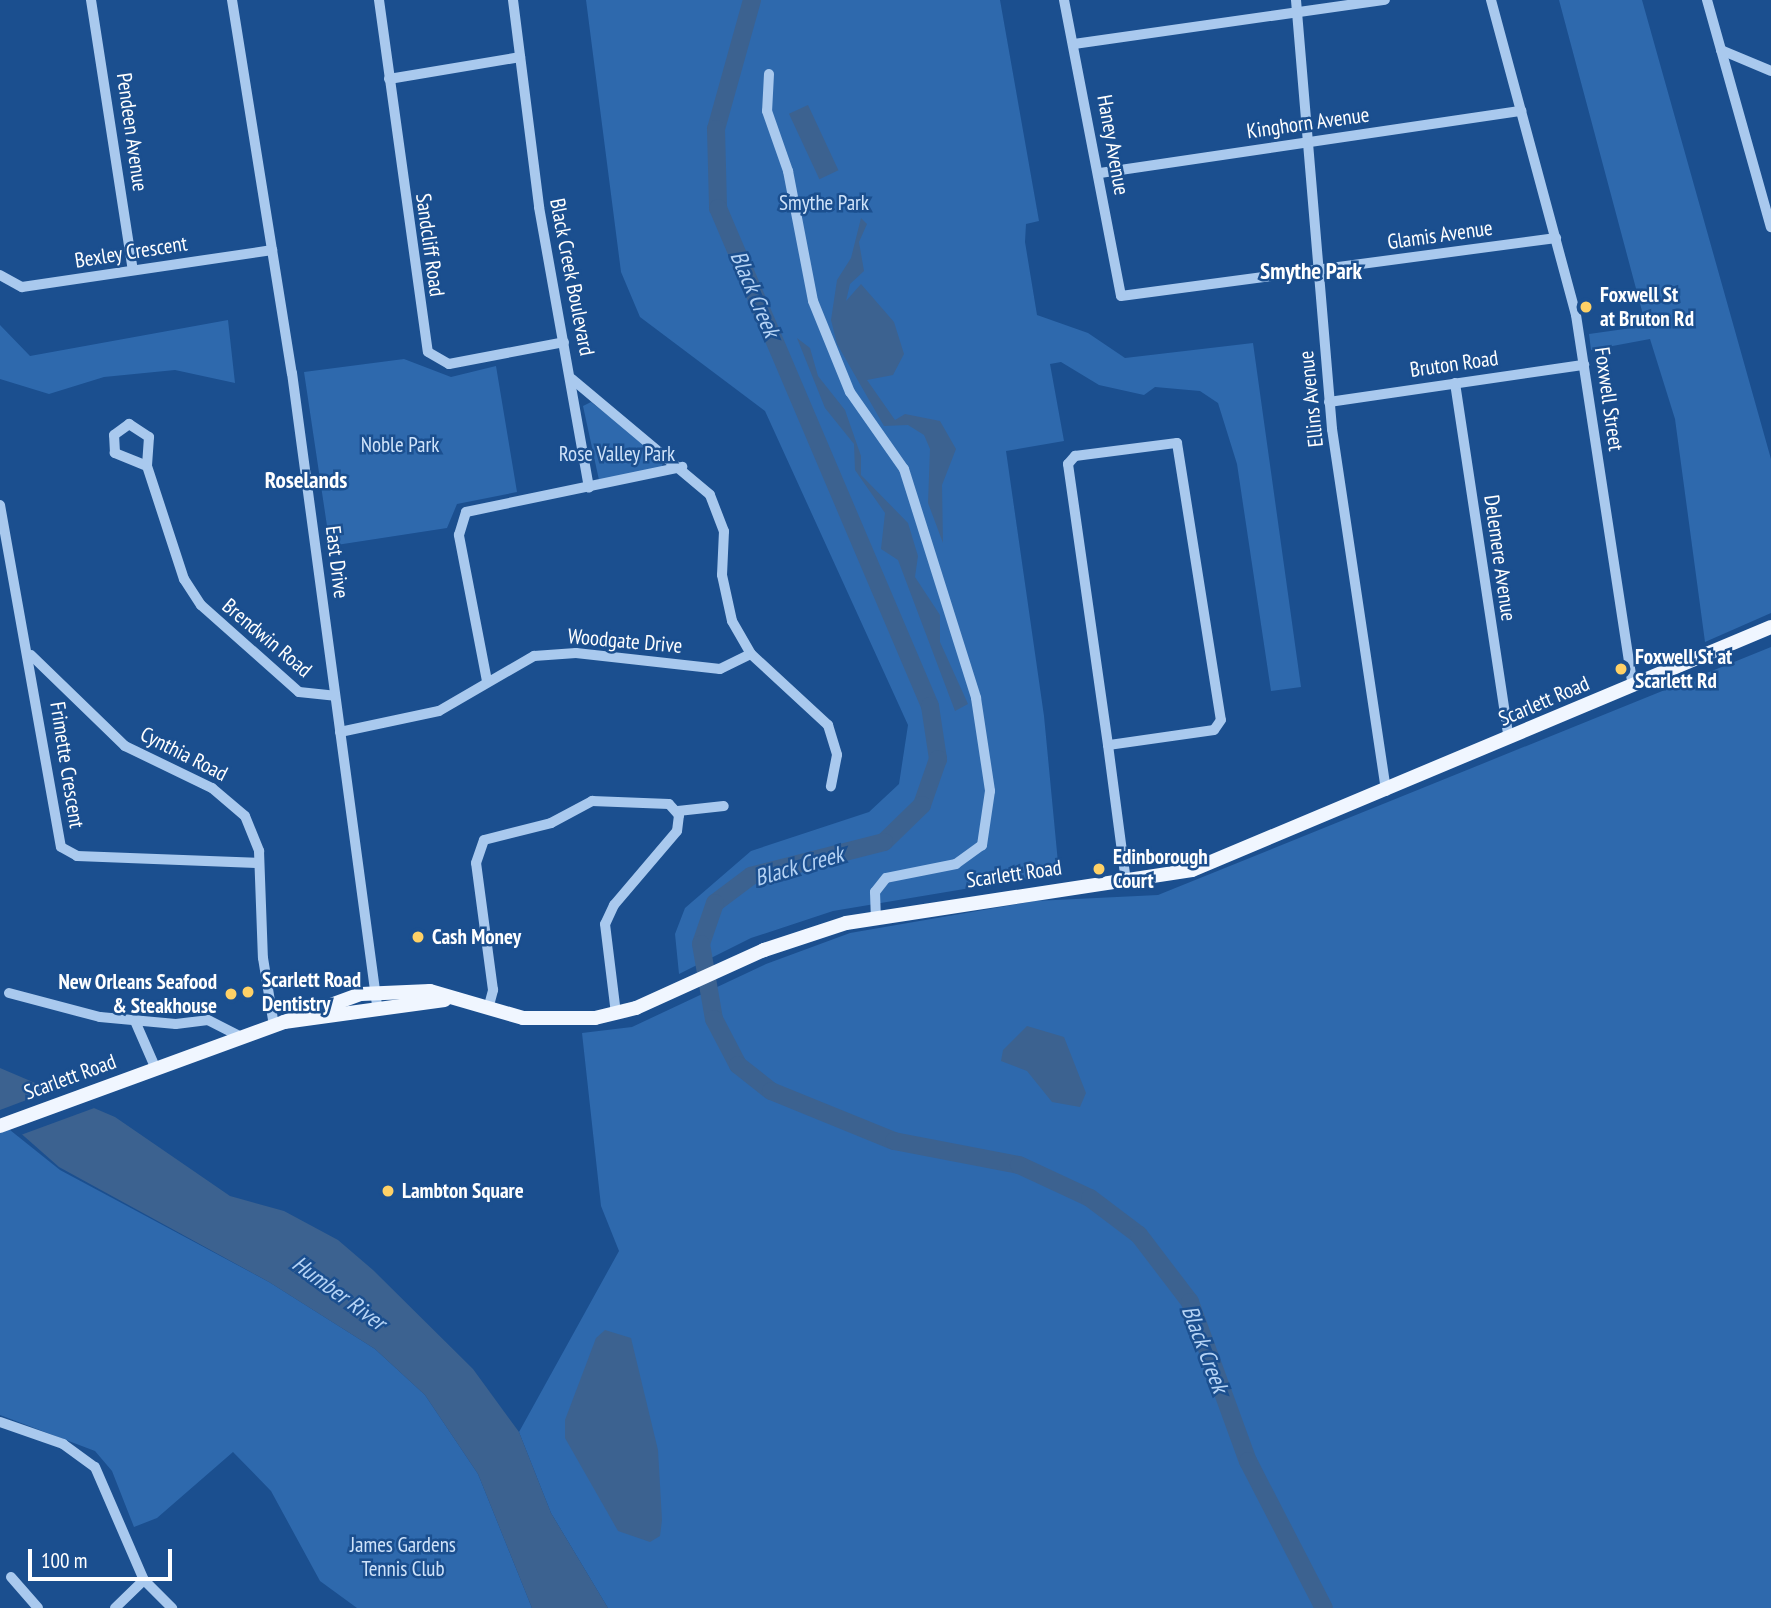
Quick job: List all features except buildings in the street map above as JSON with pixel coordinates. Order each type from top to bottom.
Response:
[{"type":"main road","name":"Scarlett Road","points":[[0,1126],[243,1038],[279,1024],[295,1013],[376,998],[444,1000],[548,1020],[616,1014],[694,983],[793,938],[876,916],[1017,892],[1126,882],[1216,863],[1771,627]]},
{"type":"street","name":"Pendeen Avenue","points":[[91,0],[133,270]]},
{"type":"street","name":"East Drive","points":[[232,0],[272,250],[376,998]]},
{"type":"street","name":"Sandcliff Road","points":[[379,0],[430,356],[449,364],[564,342]]},
{"type":"street","name":"Black Creek Boulevard","points":[[513,0],[564,342],[572,379],[682,467],[717,508],[727,607],[751,654],[828,725],[837,755],[831,786]]},
{"type":"street","name":"Haney Avenue","points":[[1064,0],[1100,173],[1121,296]]},
{"type":"street","name":"Ellins Avenue","points":[[1296,0],[1329,402],[1386,791]]},
{"type":"street","points":[[1074,44],[1385,0]]},
{"type":"street","name":"Foxwell Street","points":[[1491,0],[1556,238],[1584,365],[1633,687]]},
{"type":"street","points":[[1707,0],[1771,227]]},
{"type":"street","points":[[1721,50],[1771,71]]},
{"type":"street","points":[[389,79],[520,57]]},
{"type":"street","points":[[769,74],[767,111],[788,172],[813,301],[850,391],[904,469],[976,698],[990,792],[982,845],[956,864],[886,878],[875,892],[876,916]]},
{"type":"street","name":"Kinghorn Avenue","points":[[1100,173],[1521,111]]},
{"type":"street","name":"Glamis Avenue","points":[[1121,296],[1319,272],[1556,238]]},
{"type":"street","name":"Bexley Crescent","points":[[0,275],[22,287],[272,250]]},
{"type":"street","name":"Bruton Road","points":[[1329,402],[1584,365]]},
{"type":"street","points":[[572,379],[589,488]]},
{"type":"street","name":"Delemere Avenue","points":[[1455,383],[1509,738]]},
{"type":"street","points":[[1108,745],[1214,730],[1221,720],[1177,443],[1075,456],[1068,464],[1126,882]]},
{"type":"street","name":"Brendwin Road","points":[[147,466],[184,579],[201,605],[299,692],[335,696]]},
{"type":"street","points":[[487,681],[461,519],[475,508],[589,488],[682,467]]},
{"type":"street","points":[[0,505],[31,655]]},
{"type":"street","name":"Woodgate Drive","points":[[340,732],[439,711],[487,681],[547,654],[720,669],[751,654]]},
{"type":"street","name":"Cynthia Road","points":[[31,655],[125,746],[235,804],[253,830],[279,1024]]},
{"type":"street","name":"Frimette Crescent","points":[[31,655],[59,841],[66,852],[259,863]]},
{"type":"street","points":[[488,1009],[493,990],[476,863],[484,840],[551,823],[601,799],[669,804],[678,811],[724,806]]},
{"type":"street","points":[[616,1014],[606,918],[677,831],[678,811]]},
{"type":"street","name":"Scarlett Road","points":[[9,993],[135,1021],[208,1020],[243,1038]]},
{"type":"street","points":[[135,1021],[156,1069]]},
{"type":"street","points":[[0,1422],[63,1444],[95,1466],[144,1580],[172,1608]]},
{"type":"street","points":[[10,1577],[38,1608]]},
{"type":"street","points":[[115,1608],[144,1580]]},
{"type":"green space","name":"Smythe Park","points":[[586,0],[1000,0],[1039,221],[1026,224],[1025,242],[1037,315],[1088,333],[1125,358],[1253,343],[1301,687],[1271,691],[1237,464],[1218,403],[1200,391],[1155,387],[1144,395],[1099,385],[1061,362],[1050,364],[1064,441],[1006,451],[1044,716],[1059,873],[833,911],[751,938],[679,974],[675,934],[685,908],[751,851],[869,812],[899,784],[908,725],[765,411],[640,317],[621,272]]},
{"type":"green space","points":[[1559,0],[1642,0],[1771,459],[1771,613],[1705,642],[1675,419],[1650,339],[1591,350],[1589,334],[1646,326]]},
{"type":"green space","points":[[228,320],[235,383],[175,370],[104,377],[49,394],[0,379],[0,325],[30,356]]},
{"type":"green space","name":"Noble Park","points":[[404,359],[451,377],[496,366],[517,492],[457,504],[447,528],[330,546],[304,372]]},
{"type":"green space","name":"Rose Valley Park","points":[[591,402],[664,459],[661,470],[599,480],[583,406]]},
{"type":"green space","points":[[1771,647],[1771,1608],[608,1608],[551,1513],[519,1432],[619,1251],[601,1206],[582,1033],[632,1027],[766,964],[850,933],[1035,901],[1158,895]]},
{"type":"green space","name":"James Gardens Tennis Club","points":[[0,1122],[60,1170],[269,1282],[375,1349],[425,1395],[478,1474],[532,1608],[357,1608],[320,1581],[271,1491],[233,1452],[157,1518],[134,1527],[112,1471],[95,1451],[0,1415]]},
{"type":"water","points":[[808,105],[838,170],[819,179],[789,114]]},
{"type":"water","points":[[861,218],[867,224],[859,242],[864,271],[850,284],[846,301],[861,284],[894,322],[904,354],[893,375],[867,380],[895,420],[905,414],[940,421],[956,449],[942,485],[943,543],[928,503],[930,449],[924,435],[908,425],[884,426],[837,344],[831,320],[837,280],[851,258]]},
{"type":"water","points":[[797,338],[810,348],[818,376],[845,410],[861,456],[861,475],[908,523],[918,556],[915,577],[940,615],[940,642],[968,704],[955,711],[898,560],[881,549],[885,513],[855,470],[854,444],[825,408]]},
{"type":"water","points":[[1027,1026],[1064,1037],[1086,1093],[1080,1107],[1052,1102],[1027,1071],[1001,1061],[1003,1050]]},
{"type":"water","name":"Humber River","points":[[0,1068],[115,1117],[230,1196],[284,1211],[338,1240],[373,1270],[473,1369],[519,1432],[551,1513],[608,1608],[532,1608],[478,1474],[425,1395],[375,1349],[269,1282],[59,1167],[0,1115]]},
{"type":"water","points":[[605,1330],[631,1338],[658,1450],[662,1520],[660,1536],[650,1542],[618,1531],[565,1438],[565,1420],[596,1338]]},
{"type":"pier","points":[[53,1090],[97,1107],[18,1136],[0,1119],[0,1110]]},
{"type":"waterway","name":"Black Creek","points":[[752,0],[716,129],[718,208],[930,706],[938,759],[922,805],[884,842],[751,876],[715,903],[701,944],[714,1019],[738,1065],[771,1091],[894,1141],[1019,1165],[1090,1198],[1139,1235],[1190,1302],[1248,1461],[1324,1608]]},
{"type":"place","name":"Foxwell St at Bruton Rd","points":[[1586,307]]},
{"type":"place","name":"Foxwell St at Scarlett Rd","points":[[1621,669]]},
{"type":"place","name":"Edinborough Court","points":[[1099,869]]},
{"type":"place","name":"Cash Money","points":[[418,937]]},
{"type":"place","name":"Scarlett Road Dentistry","points":[[248,992]]},
{"type":"place","name":"New Orleans Seafood & Steakhouse","points":[[231,994]]},
{"type":"place","name":"Lambton Square","points":[[388,1191]]},
{"type":"district","name":"Smythe Park","points":[[1311,271]]},
{"type":"district","name":"Roselands","points":[[306,480]]}]
